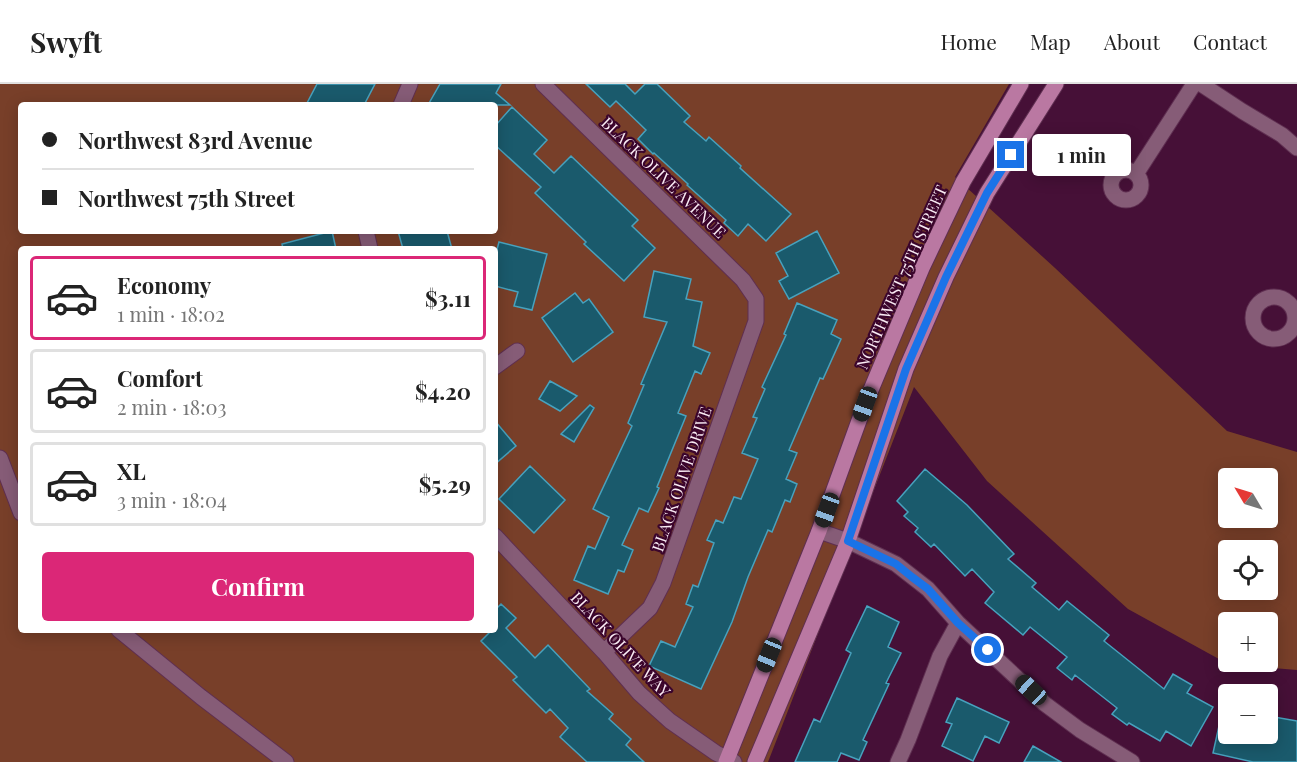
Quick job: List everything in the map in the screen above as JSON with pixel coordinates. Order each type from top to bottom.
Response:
[{"type":"street","points":[[402,102],[410,84]]},
{"type":"street","name":"BLACK OLIVE AVENUE","points":[[543,84],[743,280],[756,299]]},
{"type":"street","name":"NORTHWEST 75TH STREET","points":[[729,761],[819,531],[865,404],[922,268],[963,182],[1021,84]]},
{"type":"street","points":[[755,762],[848,541],[906,369],[946,277],[987,193],[1056,84]]},
{"type":"street","points":[[1136,174],[1194,84]]},
{"type":"street","points":[[1201,84],[1282,135],[1297,148]]},
{"type":"street","name":"BLACK OLIVE DRIVE","points":[[604,652],[650,608],[663,584],[756,321],[756,299]]},
{"type":"street","points":[[498,365],[516,351]]},
{"type":"street","points":[[0,458],[18,505]]},
{"type":"street","points":[[819,531],[848,541],[896,564],[928,589],[958,623],[1045,704],[1080,730],[1132,762]]},
{"type":"street","name":"BLACK OLIVE WAY","points":[[498,539],[604,652],[639,693],[670,721],[729,761]]},
{"type":"street","points":[[898,762],[940,656],[958,623]]},
{"type":"street","points":[[123,633],[286,762]]},
{"type":"shaded area","points":[[0,84],[1009,84],[955,177],[1227,431],[1297,452],[1297,670],[1278,668],[1278,612],[1218,612],[1218,658],[1128,609],[987,481],[914,387],[768,762],[0,762]]},
{"type":"building","points":[[317,84],[375,84],[366,102],[308,102]]},
{"type":"building","points":[[440,84],[501,84],[496,93],[510,105],[498,105],[498,102],[430,102]]},
{"type":"building","points":[[586,84],[625,84],[635,94],[645,84],[657,84],[690,116],[684,122],[706,141],[709,137],[791,214],[766,241],[748,224],[738,236],[724,223],[726,220],[638,139],[646,130],[616,101],[610,107]]},
{"type":"building","points":[[512,107],[547,140],[534,154],[554,173],[571,156],[638,220],[632,226],[655,248],[624,281],[584,244],[586,242],[535,193],[541,187],[498,148],[498,123]]},
{"type":"building","points":[[817,231],[839,273],[789,299],[779,281],[788,276],[776,253]]},
{"type":"building","points":[[320,234],[333,234],[335,246],[282,246],[282,244]]},
{"type":"building","points":[[399,234],[448,234],[451,246],[402,246]]},
{"type":"building","points":[[499,242],[547,254],[532,310],[514,306],[518,292],[498,287]]},
{"type":"building","points":[[654,271],[691,279],[686,299],[702,302],[693,346],[710,353],[701,374],[695,371],[678,413],[686,416],[657,487],[659,488],[648,512],[639,508],[622,545],[633,550],[624,572],[618,570],[608,594],[574,580],[588,546],[595,549],[609,517],[593,509],[632,426],[628,423],[644,385],[641,384],[667,322],[644,317]]},
{"type":"building","points":[[575,293],[583,303],[589,299],[613,332],[573,362],[542,318]]},
{"type":"building","points":[[797,303],[837,320],[831,334],[841,339],[823,379],[820,378],[789,450],[797,453],[786,479],[797,484],[790,502],[785,500],[772,532],[768,530],[732,622],[701,689],[649,666],[661,641],[675,647],[693,607],[686,604],[693,585],[698,587],[714,543],[707,540],[716,520],[723,523],[734,497],[741,499],[758,459],[742,453],[757,418],[753,417],[765,389],[762,387],[786,335],[784,334]]},
{"type":"building","points":[[550,381],[577,396],[560,411],[539,399]]},
{"type":"building","points":[[590,405],[594,408],[574,442],[561,434]]},
{"type":"building","points":[[498,425],[516,446],[498,461]]},
{"type":"building","points":[[530,466],[565,500],[534,533],[499,499]]},
{"type":"building","points":[[925,469],[967,505],[1014,554],[1008,559],[1036,583],[1032,587],[1059,610],[1067,601],[1109,635],[1104,641],[1164,689],[1173,674],[1192,685],[1187,693],[1213,707],[1191,746],[1166,731],[1160,741],[1129,723],[1127,725],[1112,714],[1117,708],[1075,675],[1072,680],[1057,668],[1067,657],[1030,627],[1023,635],[985,603],[994,592],[972,569],[965,576],[934,544],[931,547],[915,532],[918,528],[904,516],[908,512],[897,501]]},
{"type":"building","points":[[501,604],[516,618],[506,628],[535,658],[548,645],[590,689],[587,691],[613,714],[609,719],[631,739],[626,745],[644,762],[587,762],[560,737],[568,728],[550,709],[546,713],[513,680],[517,677],[481,641],[489,633],[498,633],[498,607]]},
{"type":"building","points":[[867,606],[899,622],[888,647],[901,653],[863,740],[867,742],[859,760],[841,753],[837,762],[795,762],[814,719],[820,722],[851,653],[846,650]]},
{"type":"building","points":[[957,698],[1009,722],[999,743],[985,736],[973,761],[942,746],[952,724],[946,722]]},
{"type":"building","points":[[1278,718],[1297,721],[1297,762],[1253,762],[1213,753],[1218,730],[1218,744],[1278,744]]},
{"type":"building","points":[[1033,746],[1061,762],[1024,762]]},
{"type":"route","points":[[988,650],[958,623],[928,589],[896,564],[848,541],[906,369],[946,277],[987,193],[1011,155]]}]
